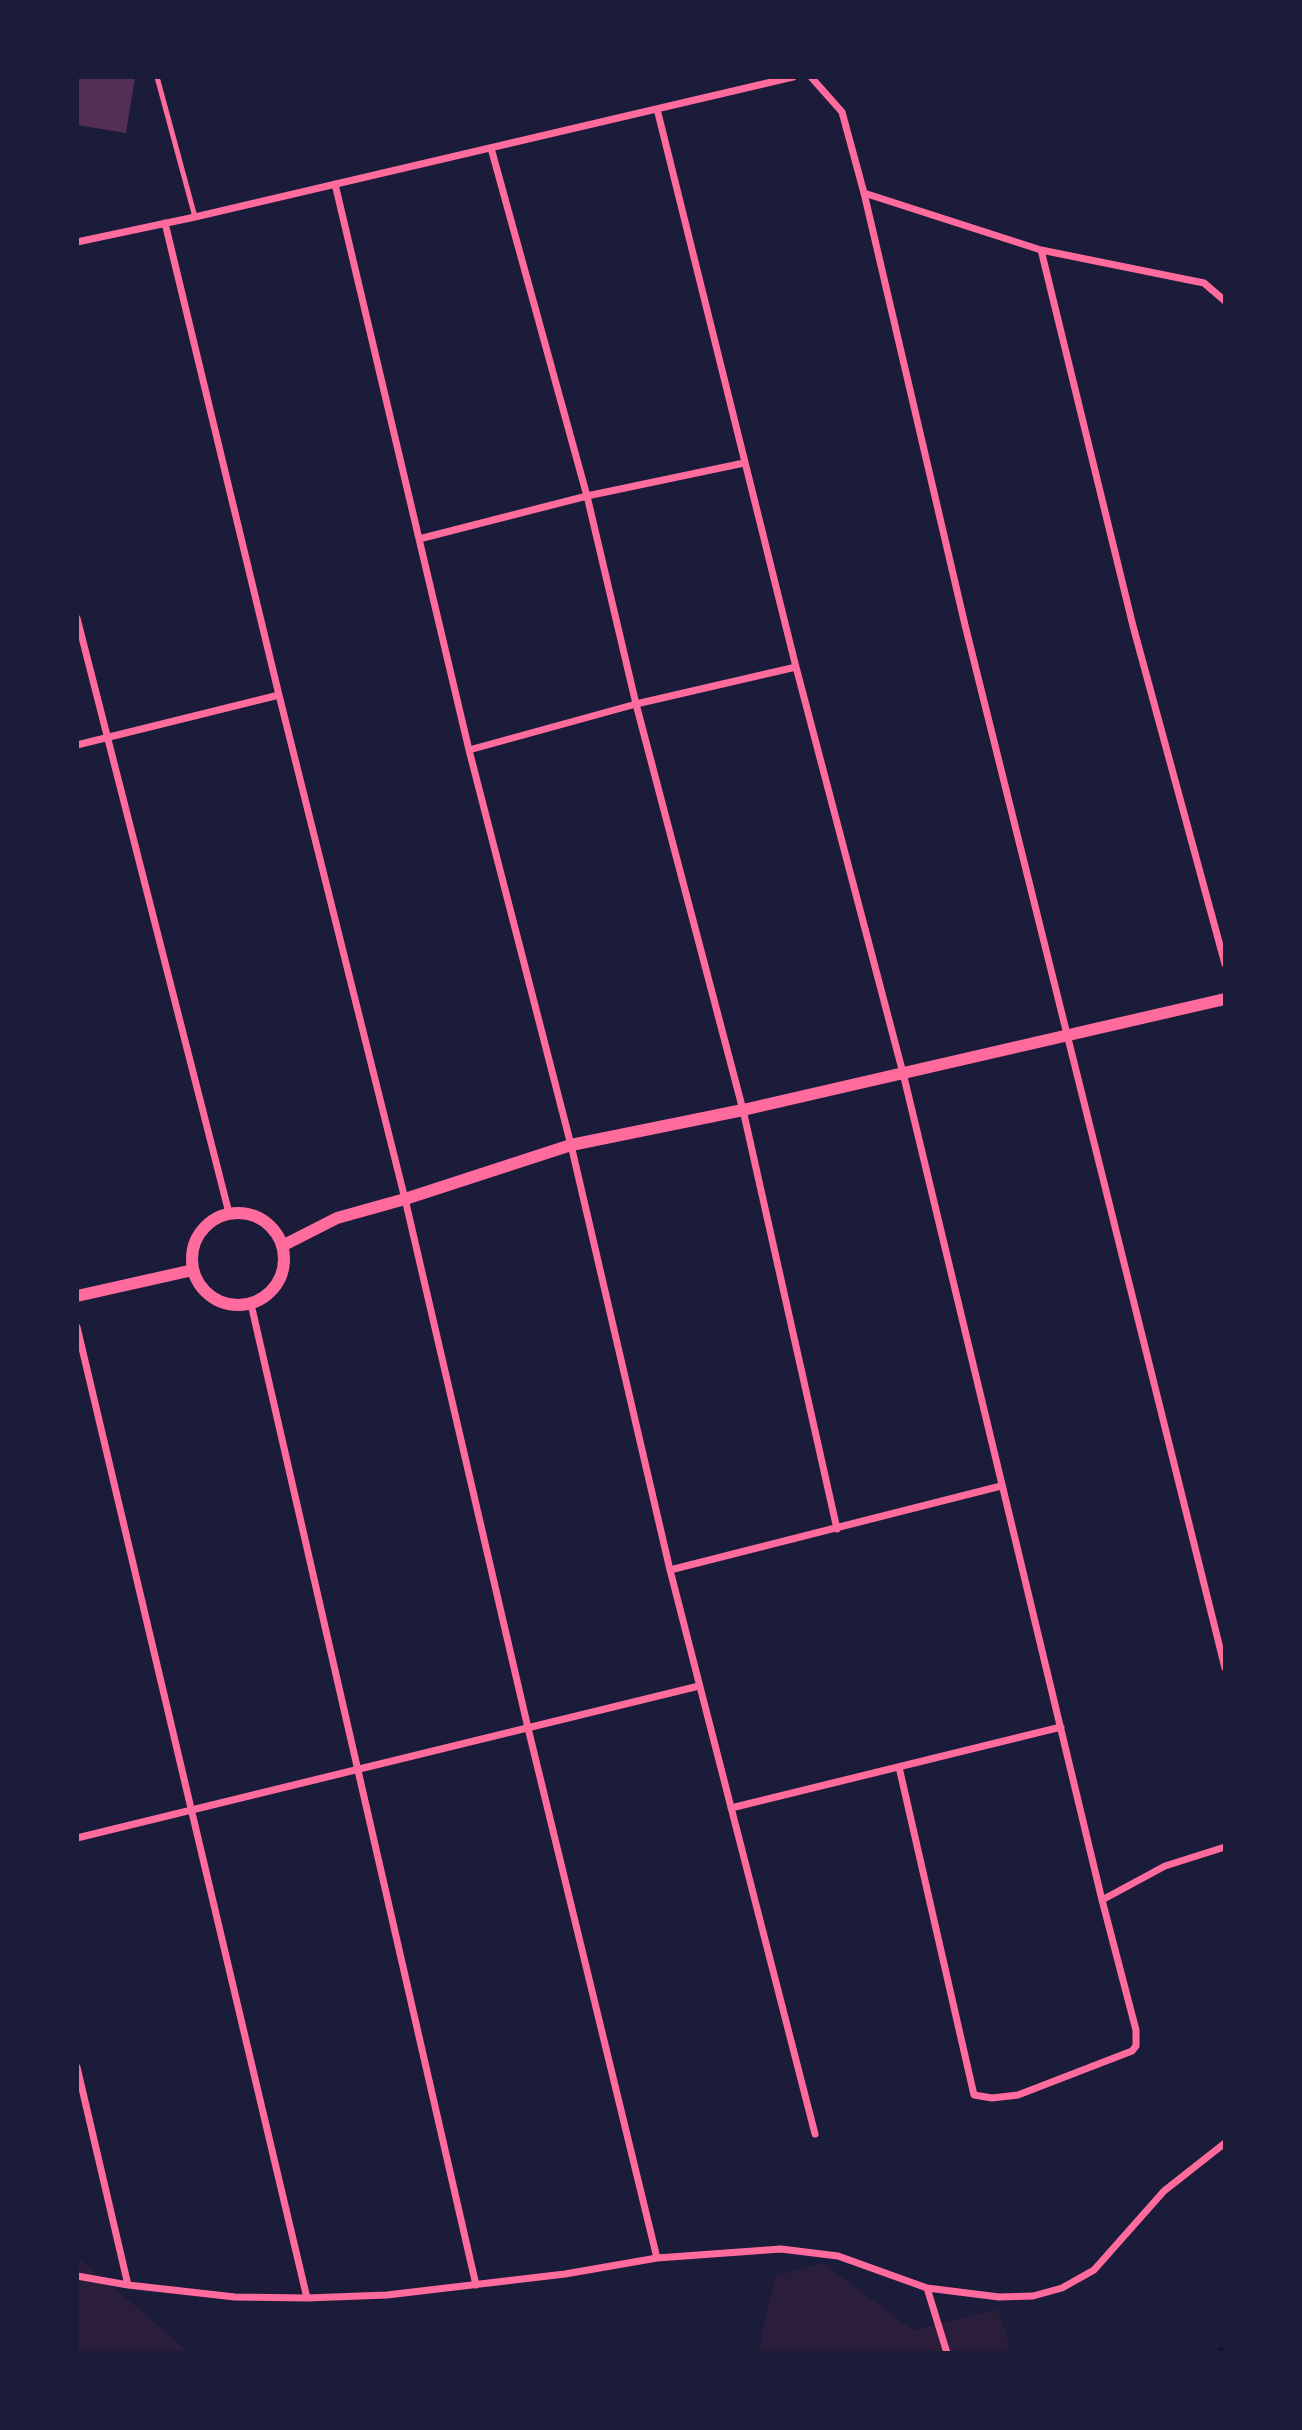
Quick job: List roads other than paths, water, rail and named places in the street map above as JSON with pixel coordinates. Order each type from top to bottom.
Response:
[{"type":"street","points":[[77,242],[195,217],[793,77]]},
{"type":"street","points":[[811,77],[842,112],[864,193],[965,625],[1225,1668]]},
{"type":"street","points":[[657,109],[796,667],[903,1073],[1101,1900],[1136,2030],[1136,2046],[1132,2051],[1018,2095],[992,2098],[974,2095],[899,1767]]},
{"type":"street","points":[[491,148],[587,496],[636,704],[743,1110],[837,1529]]},
{"type":"street","points":[[335,184],[469,750],[571,1145],[670,1570],[815,2134]]},
{"type":"street","points":[[864,193],[1041,250],[1204,283],[1225,301]]},
{"type":"street","points":[[165,223],[405,1199],[528,1728],[657,2258]]},
{"type":"street","points":[[1041,250],[1133,626],[1225,964]]},
{"type":"street","points":[[419,538],[587,496],[744,463]]},
{"type":"street","points":[[77,618],[229,1213]]},
{"type":"street","points":[[469,750],[636,704],[796,667]]},
{"type":"street","points":[[77,745],[279,695]]},
{"type":"street","points":[[282,1246],[337,1218],[405,1199],[571,1145],[743,1110],[1225,999]]},
{"type":"street","points":[[229,1213],[246,1213],[262,1219],[274,1230],[282,1246],[285,1260],[282,1274],[275,1287],[264,1298],[251,1304],[233,1306],[215,1299],[201,1287],[193,1270],[193,1251],[199,1234],[212,1221],[229,1213]]},
{"type":"street","points":[[77,1296],[193,1270]]},
{"type":"street","points":[[251,1304],[476,2285]]},
{"type":"street","points":[[77,1327],[307,2298]]},
{"type":"street","points":[[670,1570],[1001,1486]]},
{"type":"street","points":[[77,1838],[699,1686]]},
{"type":"street","points":[[730,1808],[1061,1727]]},
{"type":"street","points":[[1101,1900],[1165,1866],[1225,1847]]},
{"type":"street","points":[[77,2067],[128,2285]]},
{"type":"street","points":[[77,2276],[128,2285],[235,2297],[387,2295],[565,2274],[657,2258],[781,2249],[838,2256],[927,2288],[999,2297],[1033,2296],[1062,2288],[1094,2270],[1164,2191],[1225,2143]]},
{"type":"street","points":[[927,2288],[947,2353]]},
{"type":"lane","points":[[157,77],[195,217]]}]
